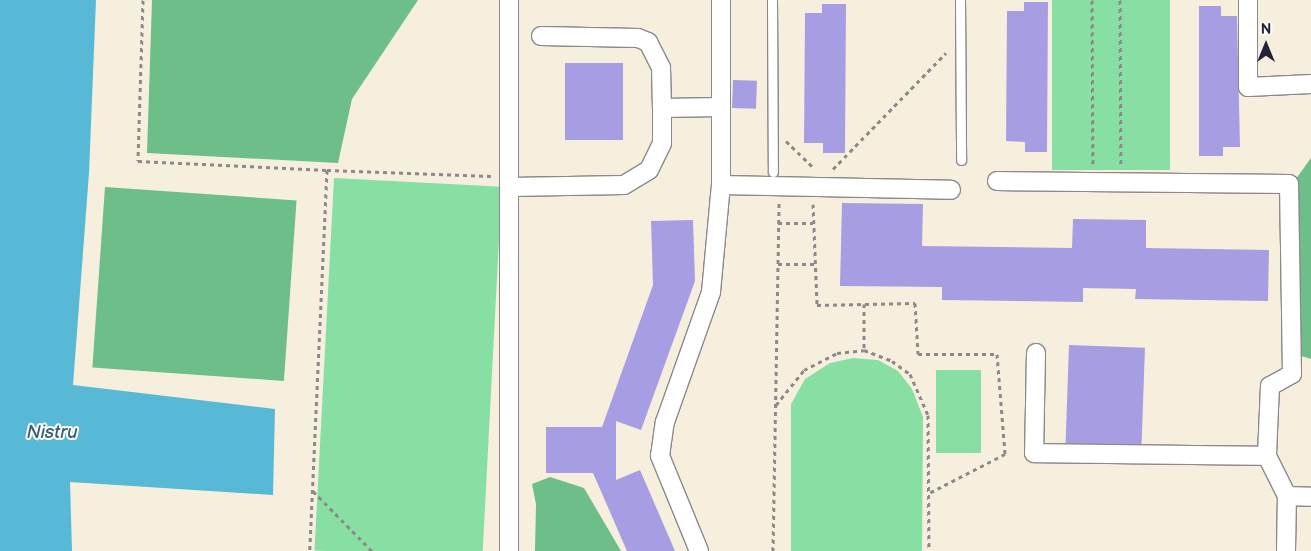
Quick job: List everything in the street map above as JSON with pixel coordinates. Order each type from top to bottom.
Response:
[{"type":"street","points":[[509,0],[509,551]]},
{"type":"street","points":[[699,551],[660,456],[665,422],[711,292],[721,185],[721,0]]},
{"type":"street","points":[[1248,0],[1248,87],[1311,84]]},
{"type":"street","points":[[510,182],[624,185],[649,170],[662,143],[661,68],[648,42],[638,38],[541,36]]},
{"type":"street","points":[[662,108],[721,106]]},
{"type":"street","points":[[721,185],[776,178],[815,179],[951,190]]},
{"type":"street","points":[[997,181],[1289,184],[1292,374],[1270,386],[1267,456],[1287,496],[1286,551]]},
{"type":"street","points":[[1036,353],[1034,453],[1267,456]]},
{"type":"street","points":[[1287,496],[1311,497]]},
{"type":"lane","points":[[772,0],[773,128],[776,178]]},
{"type":"lane","points":[[960,0],[961,160]]},
{"type":"path","points":[[144,0],[138,161],[327,170],[510,182]]},
{"type":"path","points":[[1092,0],[1093,169]]},
{"type":"path","points":[[1120,0],[1121,169]]},
{"type":"path","points":[[831,170],[960,38]]},
{"type":"path","points":[[773,128],[815,179],[814,223],[817,305],[915,303],[918,354],[997,354],[1004,454],[929,493]]},
{"type":"path","points":[[310,551],[327,170]]},
{"type":"path","points":[[773,551],[778,264],[776,178]]},
{"type":"path","points":[[778,223],[814,223]]},
{"type":"path","points":[[778,264],[815,264]]},
{"type":"path","points":[[864,304],[864,350]]},
{"type":"path","points":[[775,405],[804,370],[818,360],[838,353],[864,350],[898,365],[910,374],[921,393],[928,415],[929,551]]},
{"type":"path","points":[[312,491],[372,551]]},
{"type":"green space","points":[[152,0],[418,0],[352,99],[338,163],[147,153]]},
{"type":"green space","points":[[1052,0],[1170,0],[1170,170],[1052,170]]},
{"type":"green space","points":[[1311,158],[1311,359],[1295,354],[1293,183]]},
{"type":"green space","points":[[334,178],[502,187],[483,551],[314,550]]},
{"type":"green space","points":[[105,187],[297,200],[284,381],[92,368]]},
{"type":"green space","points":[[853,358],[878,360],[898,371],[912,389],[923,417],[922,551],[791,551],[791,404],[805,379],[830,363]]},
{"type":"green space","points":[[936,370],[981,370],[981,453],[936,453]]},
{"type":"green space","points":[[550,477],[584,488],[621,551],[535,551],[536,504],[532,484]]},
{"type":"water","name":"Nistru","points":[[0,0],[96,0],[89,173],[73,385],[275,409],[273,495],[70,482],[72,551],[0,551]]},
{"type":"building","points":[[1024,2],[1048,2],[1047,152],[1025,152],[1025,142],[1006,141],[1007,11],[1024,11]]},
{"type":"building","points":[[822,4],[846,4],[845,153],[823,153],[823,143],[804,143],[805,13],[822,13]]},
{"type":"building","points":[[1199,6],[1221,6],[1221,16],[1237,16],[1240,147],[1223,147],[1223,156],[1199,156]]},
{"type":"building","points":[[565,63],[623,63],[623,140],[565,140]]},
{"type":"building","points":[[733,80],[757,81],[756,109],[732,108]]},
{"type":"building","points":[[842,203],[923,204],[922,246],[1072,248],[1073,219],[1146,220],[1146,248],[1269,250],[1268,301],[1135,299],[1136,289],[1083,288],[1083,302],[942,300],[942,287],[840,286]]},
{"type":"building","points":[[693,220],[695,281],[641,430],[616,421],[616,480],[640,470],[675,551],[627,551],[593,473],[546,473],[546,427],[602,427],[653,285],[651,221]]},
{"type":"building","points":[[1069,345],[1145,348],[1142,446],[1066,443]]}]
